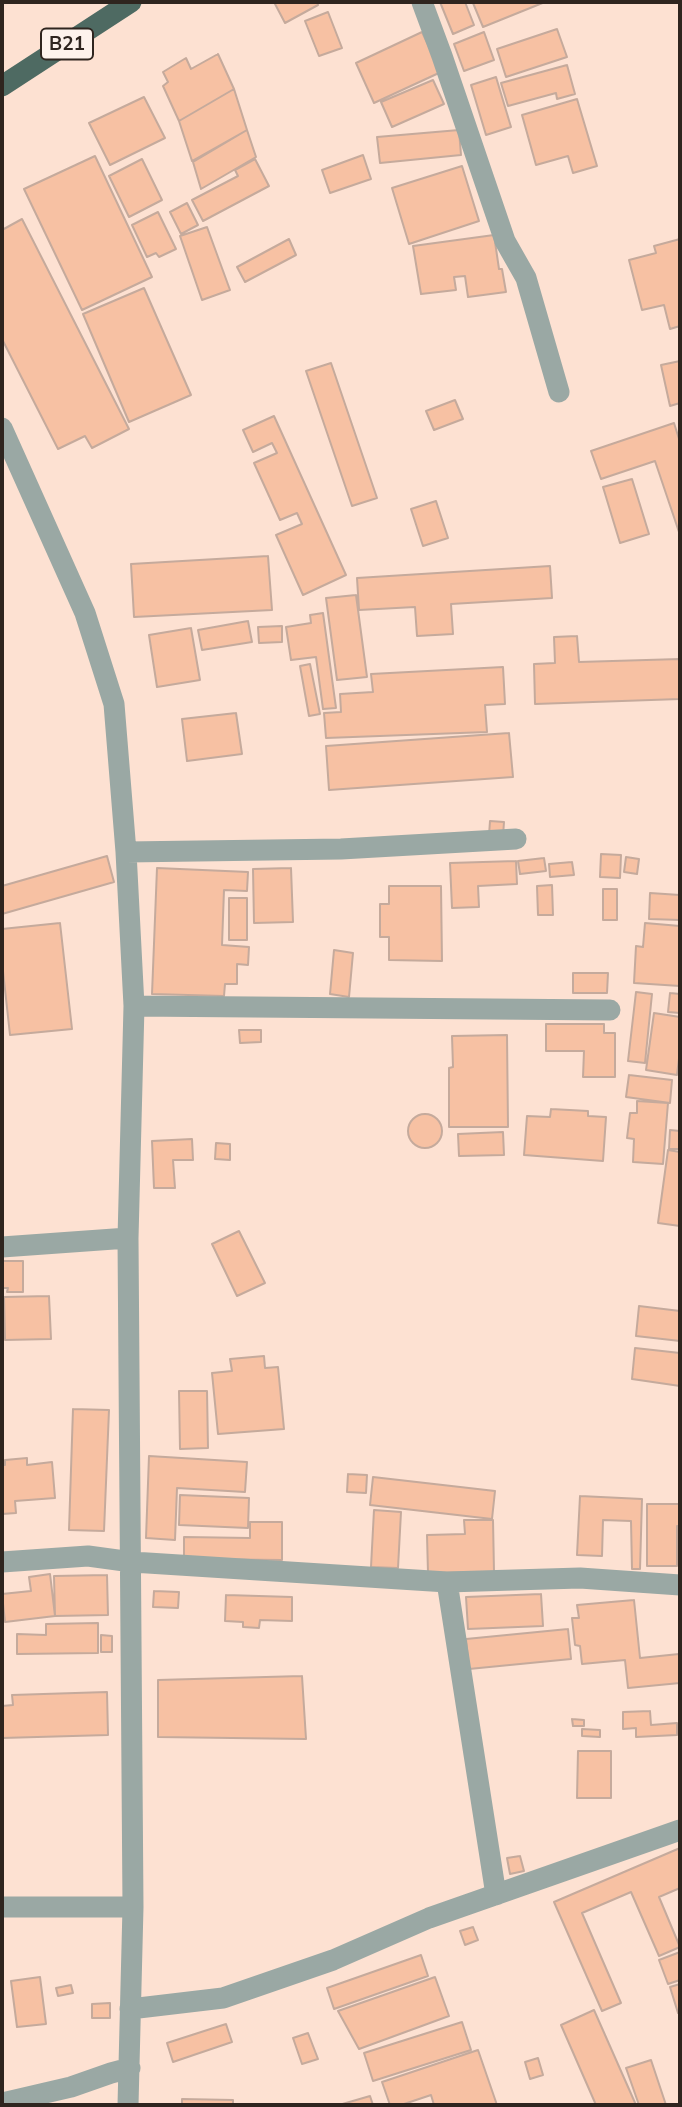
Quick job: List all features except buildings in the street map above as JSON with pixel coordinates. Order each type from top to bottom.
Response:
[{"type":"highway","name":"B21","points":[[2,86],[131,2]]},
{"type":"street","points":[[422,2],[505,241],[526,278],[559,392]]},
{"type":"street","points":[[2,428],[85,613],[114,704],[126,852],[134,1006],[128,1238],[133,1906],[128,2105]]},
{"type":"street","points":[[126,852],[341,849],[516,839]]},
{"type":"street","points":[[134,1006],[610,1010]]},
{"type":"street","points":[[2,1247],[128,1238]]},
{"type":"street","points":[[2,1562],[88,1556],[132,1562],[447,1582],[580,1578],[680,1585]]},
{"type":"street","points":[[447,1582],[496,1895]]},
{"type":"street","points":[[131,2009],[223,1998],[333,1960],[429,1918],[680,1830]]},
{"type":"street","points":[[2,1907],[133,1906]]},
{"type":"street","points":[[2,2103],[71,2087],[130,2068]]}]
